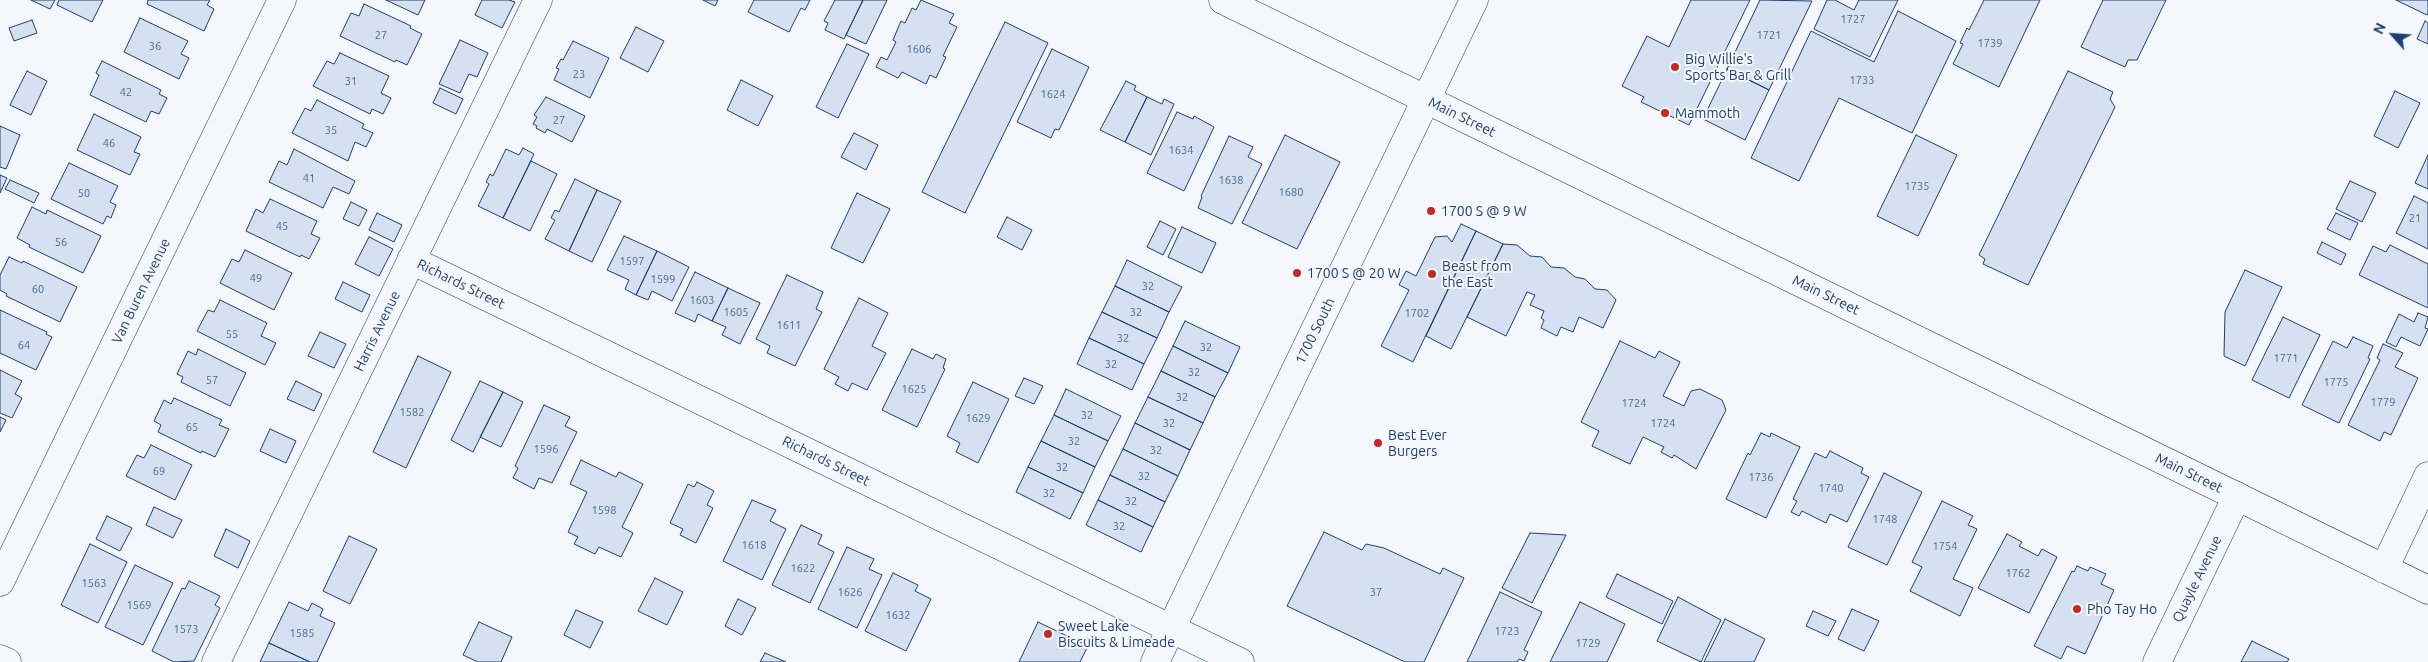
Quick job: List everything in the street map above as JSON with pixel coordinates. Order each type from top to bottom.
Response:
[{"type":"street","name":"Van Buren Avenue","points":[[0,582],[282,0]]},
{"type":"street","name":"Harris Avenue","points":[[216,662],[538,0]]},
{"type":"street","name":"Main Street","points":[[1223,0],[2428,590]]},
{"type":"street","name":"1700 South","points":[[1155,662],[1474,0]]},
{"type":"street","name":"Richards Street","points":[[411,260],[1240,662]]},
{"type":"street","points":[[2384,569],[2428,476]]},
{"type":"street","name":"Quayle Avenue","points":[[2157,662],[2237,496]]},
{"type":"street","points":[[0,658],[7,662]]},
{"type":"building","points":[[31,0],[55,0],[50,9]]},
{"type":"building","points":[[59,0],[103,0],[92,22],[57,5]]},
{"type":"building","points":[[148,0],[210,0],[207,5],[214,9],[204,31],[147,4]]},
{"type":"building","points":[[386,0],[425,0],[418,15]]},
{"type":"building","points":[[482,0],[509,0],[515,2],[502,28],[475,15]]},
{"type":"building","points":[[703,0],[718,0],[715,6]]},
{"type":"building","points":[[754,0],[810,0],[805,10],[801,8],[789,32],[748,12]]},
{"type":"building","points":[[835,0],[863,0],[844,39],[825,30],[828,23],[824,21]]},
{"type":"building","points":[[863,0],[887,0],[866,44],[846,35]]},
{"type":"building","points":[[921,0],[954,14],[949,23],[957,27],[943,56],[946,57],[936,78],[930,75],[926,84],[902,72],[898,78],[876,67],[881,57],[887,60],[896,42],[893,40],[901,21],[905,23],[912,8],[916,10]]},
{"type":"building","name":"Big Willie's Sports Bar & Grill","points":[[1691,0],[1750,0],[1689,125],[1641,102],[1644,97],[1622,86],[1647,36],[1669,47]]},
{"type":"building","points":[[1760,0],[1812,1],[1769,90],[1727,69]]},
{"type":"building","points":[[1827,0],[1835,0],[1854,10],[1859,0],[1898,0],[1870,57],[1814,29]]},
{"type":"building","points":[[1984,0],[2040,0],[1999,87],[1953,64],[1963,44],[1960,43],[1967,28],[1969,30]]},
{"type":"building","points":[[2103,0],[2166,0],[2137,60],[2128,60],[2125,67],[2081,47]]},
{"type":"building","points":[[2396,0],[2428,0],[2428,13],[2427,15]]},
{"type":"building","points":[[364,4],[411,26],[410,28],[422,34],[407,65],[396,60],[395,62],[340,36],[351,13],[359,16]]},
{"type":"building","points":[[1898,11],[1956,41],[1912,133],[1839,98],[1799,181],[1751,158],[1811,31],[1874,62]]},
{"type":"building","points":[[140,18],[188,41],[181,54],[189,58],[179,79],[124,52]]},
{"type":"building","points":[[32,20],[37,33],[14,41],[9,28]]},
{"type":"building","points":[[2425,21],[2428,23],[2428,44],[2417,39]]},
{"type":"building","points":[[1005,22],[1048,43],[965,213],[922,192]]},
{"type":"building","points":[[636,27],[664,41],[648,72],[620,58]]},
{"type":"building","points":[[460,40],[488,53],[477,77],[469,74],[460,93],[439,84]]},
{"type":"building","points":[[573,41],[609,58],[590,98],[554,80],[559,69],[556,68],[561,59],[563,60]]},
{"type":"building","points":[[847,44],[869,54],[838,118],[816,107]]},
{"type":"building","points":[[1052,49],[1089,67],[1059,130],[1055,129],[1051,138],[1017,122]]},
{"type":"building","points":[[340,53],[389,76],[381,93],[391,98],[383,114],[372,109],[370,114],[313,86],[327,61],[334,64]]},
{"type":"building","points":[[102,61],[161,90],[159,94],[167,98],[159,114],[151,111],[146,122],[90,95],[99,75],[96,73]]},
{"type":"building","points":[[1727,69],[1769,90],[1745,140],[1703,119]]},
{"type":"building","points":[[27,71],[47,81],[31,115],[10,105]]},
{"type":"building","points":[[2068,71],[2113,92],[2110,99],[2115,107],[2028,285],[1983,264],[1985,259],[1979,255]]},
{"type":"building","points":[[741,80],[773,96],[758,126],[727,110]]},
{"type":"building","points":[[1126,81],[1136,86],[1134,90],[1147,97],[1125,142],[1100,130]]},
{"type":"building","points":[[440,88],[463,99],[456,114],[433,103]]},
{"type":"building","points":[[2395,91],[2420,103],[2398,148],[2374,136]]},
{"type":"building","points":[[546,97],[585,116],[572,142],[547,129],[545,133],[533,124],[537,117],[534,115]]},
{"type":"building","points":[[1147,97],[1162,104],[1164,99],[1174,104],[1151,155],[1125,142]]},
{"type":"building","points":[[317,100],[364,124],[362,128],[373,133],[366,147],[355,142],[348,161],[292,133],[305,108],[311,111]]},
{"type":"building","points":[[1177,112],[1193,119],[1194,116],[1214,127],[1184,191],[1147,173]]},
{"type":"building","points":[[94,114],[141,137],[134,152],[140,154],[130,175],[77,150]]},
{"type":"building","points":[[0,126],[20,135],[6,169],[0,167]]},
{"type":"building","points":[[854,133],[878,145],[866,170],[841,157]]},
{"type":"building","points":[[1285,135],[1340,162],[1297,249],[1242,223]]},
{"type":"building","points":[[1916,135],[1957,155],[1918,236],[1877,216]]},
{"type":"building","points":[[1229,136],[1253,147],[1248,157],[1262,164],[1232,224],[1198,208],[1201,196]]},
{"type":"building","points":[[523,148],[534,154],[503,218],[478,206],[489,184],[486,182],[490,174],[493,176],[506,149],[519,155]]},
{"type":"building","points":[[294,149],[355,181],[349,194],[333,187],[323,208],[269,182],[279,161],[287,165]]},
{"type":"building","points":[[2428,155],[2428,189],[2415,183]]},
{"type":"building","points":[[531,161],[557,174],[530,231],[503,218]]},
{"type":"building","points":[[69,163],[118,186],[110,202],[116,205],[111,218],[107,216],[103,224],[51,199]]},
{"type":"building","points":[[0,175],[7,178],[0,193]]},
{"type":"building","points":[[575,179],[597,190],[569,251],[545,239],[555,220],[551,218],[555,210],[559,212]]},
{"type":"building","points":[[10,180],[39,193],[34,203],[5,189]]},
{"type":"building","points":[[2350,181],[2376,193],[2362,222],[2336,209]]},
{"type":"building","points":[[597,190],[621,201],[592,262],[569,251]]},
{"type":"building","points":[[857,193],[890,209],[863,263],[831,248]]},
{"type":"building","points":[[2414,196],[2428,203],[2428,249],[2396,233]]},
{"type":"building","points":[[270,199],[317,221],[311,234],[320,238],[309,259],[301,255],[300,257],[246,231],[256,209],[263,213]]},
{"type":"building","points":[[351,202],[367,210],[359,226],[343,219]]},
{"type":"building","points":[[32,207],[46,214],[47,210],[101,236],[83,273],[29,247],[30,245],[17,238]]},
{"type":"building","points":[[377,213],[402,225],[394,242],[369,230]]},
{"type":"building","points":[[2336,213],[2358,223],[2350,240],[2327,229]]},
{"type":"building","points":[[1007,217],[1032,230],[1022,250],[997,237]]},
{"type":"building","points":[[1160,221],[1176,229],[1163,255],[1147,247]]},
{"type":"building","points":[[1461,224],[1476,231],[1413,362],[1381,346],[1409,290],[1399,285],[1406,271],[1416,276],[1435,237],[1447,236],[1452,242]]},
{"type":"building","points":[[1182,227],[1216,243],[1202,273],[1168,257]]},
{"type":"building","points":[[1476,231],[1503,244],[1451,349],[1426,336]]},
{"type":"building","points":[[624,236],[657,251],[636,295],[625,289],[629,280],[607,270]]},
{"type":"building","points":[[369,237],[393,249],[379,276],[355,264]]},
{"type":"building","points":[[2322,242],[2346,254],[2341,265],[2317,253]]},
{"type":"building","points":[[1503,244],[1517,245],[1530,256],[1542,257],[1551,267],[1564,268],[1575,277],[1585,279],[1595,289],[1607,290],[1616,300],[1603,328],[1579,317],[1573,332],[1561,327],[1557,336],[1541,328],[1544,320],[1541,318],[1544,311],[1530,305],[1535,295],[1527,292],[1506,336],[1467,317]]},
{"type":"building","points":[[2390,245],[2428,264],[2428,308],[2359,275],[2373,246],[2386,252]]},
{"type":"building","points":[[245,250],[292,273],[274,310],[220,283],[232,259],[239,262]]},
{"type":"building","points":[[657,251],[689,267],[672,301],[652,291],[648,300],[636,295]]},
{"type":"building","points":[[9,257],[22,263],[23,261],[77,287],[60,322],[6,296],[7,294],[0,290],[0,275]]},
{"type":"building","points":[[1127,260],[1182,287],[1169,312],[1115,286]]},
{"type":"building","points":[[2245,270],[2282,287],[2245,366],[2224,356],[2225,312]]},
{"type":"building","points":[[695,272],[728,288],[712,321],[698,314],[695,322],[675,313]]},
{"type":"building","points":[[787,275],[823,292],[816,309],[822,312],[795,366],[767,353],[770,346],[756,339]]},
{"type":"building","points":[[343,282],[370,295],[362,312],[335,299]]},
{"type":"building","points":[[1115,286],[1169,312],[1157,338],[1102,312]]},
{"type":"building","points":[[728,288],[760,303],[740,344],[722,335],[726,327],[712,321]]},
{"type":"building","points":[[859,298],[888,313],[872,346],[886,353],[867,390],[852,383],[848,391],[835,384],[839,377],[824,369]]},
{"type":"building","points":[[220,300],[267,323],[261,336],[276,343],[265,365],[197,331],[208,310],[214,312]]},
{"type":"building","points":[[0,310],[47,332],[46,334],[52,337],[36,370],[0,353]]},
{"type":"building","points":[[1102,312],[1157,338],[1144,364],[1089,338]]},
{"type":"building","points":[[2418,313],[2428,317],[2425,328],[2428,329],[2420,346],[2401,337],[2396,347],[2386,342],[2399,314],[2414,322]]},
{"type":"building","points":[[2283,317],[2320,335],[2289,398],[2252,380]]},
{"type":"building","points":[[1185,321],[1240,347],[1228,373],[1173,346]]},
{"type":"building","points":[[320,332],[346,344],[334,368],[308,356]]},
{"type":"building","points":[[2353,337],[2373,346],[2368,358],[2370,359],[2339,423],[2302,405],[2333,341],[2347,348]]},
{"type":"building","points":[[1089,338],[1144,364],[1132,390],[1077,364]]},
{"type":"building","points":[[1620,341],[1655,358],[1659,351],[1680,362],[1663,396],[1684,406],[1691,391],[1700,389],[1722,400],[1726,410],[1696,469],[1674,455],[1672,458],[1661,452],[1664,447],[1643,437],[1630,464],[1592,446],[1599,431],[1581,422]]},
{"type":"building","points":[[2383,344],[2403,353],[2395,367],[2418,378],[2391,435],[2384,432],[2380,441],[2348,425],[2380,360],[2377,358]]},
{"type":"building","points":[[1173,346],[1228,373],[1215,397],[1161,371]]},
{"type":"building","points":[[198,349],[246,373],[230,406],[181,382],[183,377],[177,374],[188,351],[196,355]]},
{"type":"building","points":[[912,349],[933,359],[936,354],[946,359],[943,368],[945,369],[917,427],[882,410]]},
{"type":"building","points":[[418,356],[451,372],[406,468],[373,452]]},
{"type":"building","points":[[0,370],[22,381],[15,394],[22,398],[12,418],[0,413]]},
{"type":"building","points":[[1161,371],[1215,397],[1203,423],[1148,397]]},
{"type":"building","points":[[1024,378],[1043,386],[1034,404],[1015,396]]},
{"type":"building","points":[[296,381],[322,394],[314,411],[287,399]]},
{"type":"building","points":[[480,381],[503,392],[473,452],[451,440]]},
{"type":"building","points":[[973,382],[1009,399],[978,463],[956,452],[960,443],[947,436]]},
{"type":"building","points":[[1066,389],[1121,416],[1108,441],[1054,415]]},
{"type":"building","points":[[503,392],[523,402],[501,447],[480,437]]},
{"type":"building","points":[[1148,397],[1203,423],[1190,450],[1135,423]]},
{"type":"building","points":[[174,398],[222,420],[219,425],[229,429],[215,457],[202,451],[201,453],[158,432],[161,425],[154,421],[164,400],[171,404]]},
{"type":"building","points":[[544,405],[570,417],[565,426],[577,432],[552,483],[539,478],[534,489],[513,478],[518,468],[515,466]]},
{"type":"building","points":[[1054,415],[1108,441],[1095,467],[1041,441]]},
{"type":"building","points":[[0,417],[6,420],[0,432]]},
{"type":"building","points":[[1135,423],[1190,450],[1178,476],[1123,449]]},
{"type":"building","points":[[270,429],[296,441],[286,463],[260,451]]},
{"type":"building","points":[[1761,433],[1770,437],[1771,433],[1800,447],[1766,518],[1726,499],[1748,453],[1750,455]]},
{"type":"building","points":[[1041,441],[1095,467],[1083,493],[1028,467]]},
{"type":"building","points":[[151,445],[192,465],[175,500],[126,476],[137,455],[144,458]]},
{"type":"building","points":[[1123,449],[1178,476],[1165,502],[1110,475]]},
{"type":"building","points":[[1830,451],[1863,468],[1861,473],[1869,477],[1847,522],[1830,514],[1826,523],[1802,511],[1799,516],[1791,512],[1797,501],[1793,499],[1815,453],[1826,458]]},
{"type":"building","points":[[581,460],[616,477],[619,472],[643,484],[622,527],[633,533],[621,557],[599,547],[595,554],[574,544],[578,537],[568,532],[587,492],[570,484]]},
{"type":"building","points":[[1028,467],[1083,493],[1070,519],[1016,492]]},
{"type":"building","points":[[1884,473],[1922,492],[1887,565],[1848,547]]},
{"type":"building","points":[[1110,475],[1165,502],[1153,527],[1098,500]]},
{"type":"building","points":[[697,482],[714,491],[707,505],[713,508],[696,543],[680,535],[683,529],[670,523],[688,484],[694,487]]},
{"type":"building","points":[[752,500],[776,510],[770,521],[786,529],[762,580],[723,561]]},
{"type":"building","points":[[1098,500],[1153,527],[1141,552],[1086,525]]},
{"type":"building","points":[[1942,501],[1973,516],[1968,525],[1977,529],[1953,579],[1973,588],[1960,616],[1910,591],[1922,567],[1912,562]]},
{"type":"building","points":[[154,507],[182,520],[173,538],[146,525]]},
{"type":"building","points":[[107,516],[132,528],[120,551],[96,539]]},
{"type":"building","points":[[801,525],[822,535],[818,544],[834,552],[810,603],[772,585]]},
{"type":"building","points":[[226,529],[250,541],[238,568],[214,556]]},
{"type":"building","points":[[1324,532],[1362,550],[1366,544],[1384,548],[1440,574],[1443,568],[1464,578],[1424,662],[1405,662],[1287,606]]},
{"type":"building","points":[[1530,533],[1566,535],[1532,603],[1502,588]]},
{"type":"building","points":[[2007,534],[2022,542],[2019,546],[2038,556],[2042,549],[2057,557],[2029,613],[1978,588]]},
{"type":"building","points":[[349,536],[377,549],[350,604],[323,591]]},
{"type":"building","points":[[90,544],[127,562],[98,623],[61,605]]},
{"type":"building","points":[[847,547],[874,559],[869,569],[882,575],[857,628],[818,609]]},
{"type":"building","points":[[135,565],[173,583],[143,645],[105,627]]},
{"type":"building","points":[[2077,566],[2088,571],[2090,567],[2106,574],[2101,584],[2114,590],[2085,654],[2067,646],[2061,659],[2034,646],[2072,571],[2074,572]]},
{"type":"building","points":[[893,573],[918,585],[915,591],[931,599],[906,651],[865,631]]},
{"type":"building","points":[[1617,574],[1673,601],[1662,624],[1606,597]]},
{"type":"building","points":[[655,578],[683,592],[667,625],[638,611]]},
{"type":"building","points":[[189,581],[220,596],[215,605],[220,608],[194,661],[174,662],[152,651],[182,588],[185,589]]},
{"type":"building","points":[[1500,592],[1542,612],[1524,650],[1528,652],[1524,661],[1519,659],[1517,662],[1467,662]]},
{"type":"building","points":[[1678,597],[1721,620],[1701,662],[1657,641]]},
{"type":"building","points":[[738,599],[756,608],[742,635],[725,626]]},
{"type":"building","points":[[289,602],[308,611],[312,603],[323,609],[320,616],[335,623],[317,662],[310,662],[269,643]]},
{"type":"building","points":[[1580,602],[1625,624],[1607,662],[1550,662]]},
{"type":"building","points":[[1852,609],[1879,621],[1864,651],[1838,639]]},
{"type":"building","points":[[576,610],[603,622],[590,648],[564,635]]},
{"type":"building","points":[[1813,611],[1836,621],[1828,636],[1806,626]]},
{"type":"building","points":[[1725,619],[1765,639],[1754,662],[1704,662]]},
{"type":"building","points":[[479,622],[512,637],[501,662],[478,662],[463,655]]},
{"type":"building","name":"Sweet Lake Biscuits & Limeade","points":[[1038,622],[1088,646],[1080,662],[1019,662]]},
{"type":"building","points":[[2252,641],[2289,659],[2287,662],[2241,662]]},
{"type":"building","points":[[269,643],[310,662],[260,662]]},
{"type":"building","points":[[765,653],[786,662],[760,662]]},
{"type":"place","name":"Big Willie's Sports Bar & Grill","points":[[1675,67]]},
{"type":"place","name":"Mammoth","points":[[1665,113]]},
{"type":"place","name":"1700 S @ 9 W","points":[[1431,211]]},
{"type":"place","name":"1700 S @ 20 W","points":[[1297,273]]},
{"type":"place","name":"Beast from the East","points":[[1432,274]]},
{"type":"place","name":"Best Ever Burgers","points":[[1378,443]]},
{"type":"place","name":"Pho Tay Ho","points":[[2077,609]]},
{"type":"place","name":"Sweet Lake Biscuits & Limeade","points":[[1048,634]]}]
